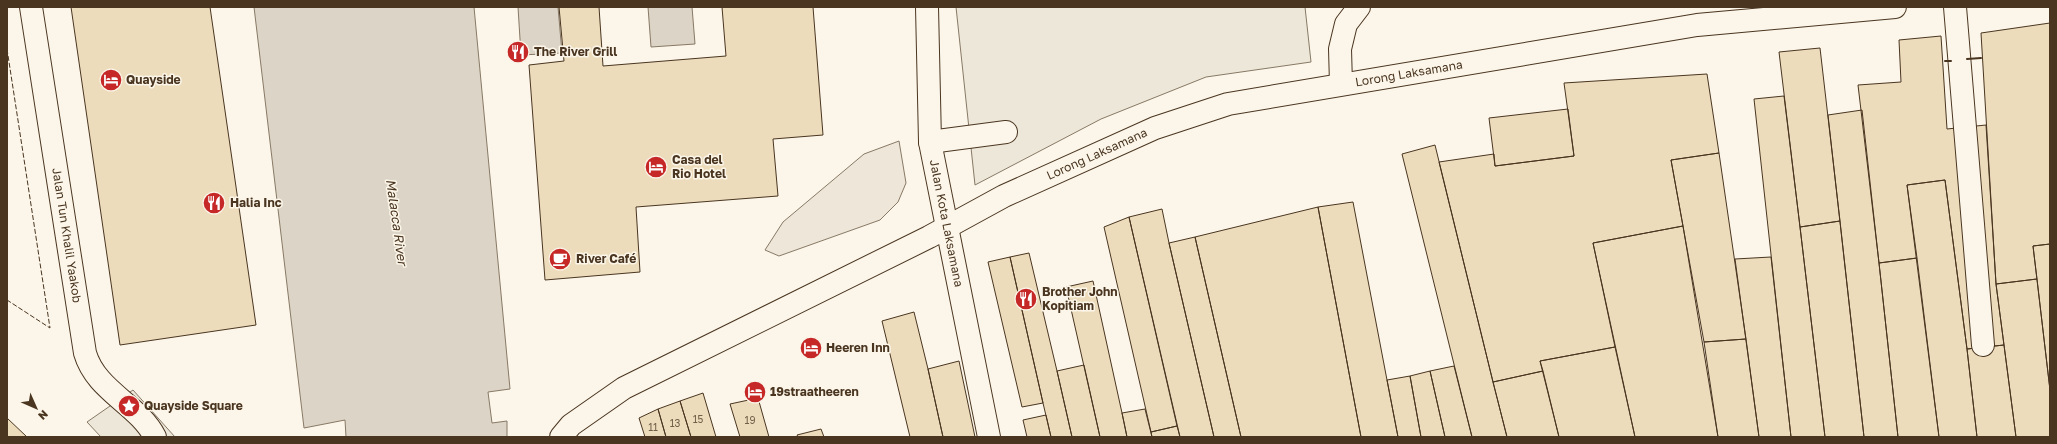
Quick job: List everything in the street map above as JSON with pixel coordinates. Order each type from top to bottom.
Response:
[{"type":"street","name":"Jalan Tun Khalil Yaakob","points":[[31,7],[85,353],[89,366],[97,378],[136,414],[155,437]]},
{"type":"street","name":"Jalan Kota Laksamana","points":[[927,7],[930,142],[989,437]]},
{"type":"street","points":[[1340,84],[1340,48],[1346,24],[1359,7]]},
{"type":"street","name":"Lorong Laksamana","points":[[561,437],[571,425],[624,388],[929,237],[1004,196],[1156,128],[1228,104],[1696,16],[1895,7]]},
{"type":"street","points":[[1955,7],[1983,345]]},
{"type":"street","points":[[930,142],[1006,132]]},
{"type":"shaded area","points":[[956,7],[1305,7],[1311,62],[1206,77],[1101,119],[975,185]]},
{"type":"shaded area","points":[[899,141],[906,183],[898,202],[880,220],[779,256],[765,250],[783,222],[864,154]]},
{"type":"shaded area","name":"Quayside Square","points":[[133,390],[175,437],[101,437],[87,422]]},
{"type":"water","name":"Malacca River","points":[[254,7],[474,7],[510,389],[488,392],[492,423],[507,421],[507,437],[346,437],[345,420],[304,428]]},
{"type":"water","points":[[518,7],[558,7],[562,53],[521,55]]},
{"type":"water","points":[[648,7],[692,7],[695,44],[651,47]]},
{"type":"building","points":[[71,7],[210,7],[256,325],[120,345]]},
{"type":"building","name":"Casa del Rio Hotel","points":[[559,7],[599,7],[603,66],[726,56],[722,7],[813,7],[823,135],[773,139],[778,196],[636,207],[640,272],[545,280],[529,65],[564,61]]},
{"type":"building","points":[[2050,23],[2050,244],[2033,246],[2037,279],[1996,284],[1981,33]]},
{"type":"building","points":[[1941,36],[1947,129],[1986,125],[1996,284],[2004,345],[1967,349],[1945,180],[1907,185],[1917,258],[1879,263],[1858,85],[1901,82],[1899,40]]},
{"type":"building","points":[[1820,48],[1840,221],[1800,227],[1779,52]]},
{"type":"building","points":[[1707,74],[1719,153],[1671,160],[1683,226],[1593,243],[1615,347],[1540,361],[1543,371],[1493,382],[1439,162],[1494,154],[1495,166],[1574,156],[1564,83]]},
{"type":"building","points":[[1784,96],[1825,437],[1791,437],[1754,99]]},
{"type":"building","points":[[1568,109],[1574,156],[1495,166],[1489,118]]},
{"type":"building","points":[[1862,110],[1898,437],[1864,437],[1828,115]]},
{"type":"building","points":[[1435,145],[1507,437],[1472,437],[1402,154]]},
{"type":"building","points":[[1719,153],[1746,339],[1704,342],[1671,160]]},
{"type":"building","points":[[1945,180],[1977,437],[1939,437],[1907,185]]},
{"type":"building","points":[[1353,202],[1398,437],[1361,437],[1318,207]]},
{"type":"building","points":[[1318,207],[1361,437],[1241,437],[1195,237]]},
{"type":"building","points":[[1162,209],[1214,437],[1180,437],[1129,217]]},
{"type":"building","points":[[1129,217],[1177,426],[1151,432],[1104,227]]},
{"type":"building","points":[[1840,221],[1864,437],[1825,437],[1800,227]]},
{"type":"building","points":[[1683,226],[1718,437],[1635,437],[1593,243]]},
{"type":"building","points":[[1195,237],[1241,437],[1214,437],[1169,243]]},
{"type":"building","points":[[2050,244],[2050,390],[2033,246]]},
{"type":"building","points":[[1029,253],[1072,437],[1051,437],[1043,403],[1010,257]]},
{"type":"building","points":[[1010,257],[1043,403],[1022,407],[988,262]]},
{"type":"building","points":[[1771,257],[1791,437],[1759,437],[1735,259]]},
{"type":"building","points":[[1917,258],[1939,437],[1898,437],[1879,263]]},
{"type":"building","points":[[2037,279],[2050,390],[2050,437],[2016,437],[1996,284]]},
{"type":"building","points":[[1093,281],[1127,437],[1100,437],[1066,287]]},
{"type":"building","points":[[914,312],[943,437],[910,437],[882,321]]},
{"type":"building","points":[[1746,339],[1759,437],[1718,437],[1704,342]]},
{"type":"building","points":[[2004,345],[2016,437],[1977,437],[1967,349]]},
{"type":"building","points":[[1615,347],[1635,437],[1559,437],[1540,361]]},
{"type":"building","points":[[959,361],[975,437],[943,437],[928,369]]},
{"type":"building","points":[[1084,365],[1100,437],[1072,437],[1057,371]]},
{"type":"building","points":[[1454,366],[1472,437],[1445,437],[1430,371]]},
{"type":"building","points":[[1430,371],[1445,437],[1421,437],[1410,376]]},
{"type":"building","points":[[1543,371],[1559,437],[1507,437],[1493,382]]},
{"type":"building","points":[[1410,376],[1421,437],[1398,437],[1387,380]]},
{"type":"building","points":[[703,393],[716,437],[691,437],[680,401]]},
{"type":"building","points":[[758,398],[769,437],[740,437],[730,404]]},
{"type":"building","points":[[680,401],[691,437],[666,437],[658,409]]},
{"type":"building","points":[[658,409],[666,437],[645,437],[639,418]]},
{"type":"building","points":[[1145,409],[1152,437],[1127,437],[1122,413]]},
{"type":"building","points":[[1046,415],[1051,437],[1027,437],[1023,420]]},
{"type":"building","points":[[7,418],[27,437],[7,437]]},
{"type":"building","points":[[1177,426],[1180,437],[1152,437],[1151,432]]},
{"type":"building","points":[[821,429],[824,437],[798,437],[797,435]]},
{"type":"fence","points":[[7,49],[50,328],[7,300]]},
{"type":"wall","points":[[1967,59],[1981,58]]},
{"type":"wall","points":[[1945,61],[1951,61]]},
{"type":"place","name":"The River Grill","points":[[518,52]]},
{"type":"place","name":"Quayside","points":[[111,80]]},
{"type":"place","name":"Casa del Rio Hotel","points":[[656,167]]},
{"type":"place","name":"Halia Inc","points":[[214,203]]},
{"type":"place","name":"River Café","points":[[560,259]]},
{"type":"place","name":"Brother John Kopitiam","points":[[1026,299]]},
{"type":"place","name":"Heeren Inn","points":[[811,348]]},
{"type":"place","name":"19straatheeren","points":[[755,392]]},
{"type":"place","name":"Quayside Square","points":[[129,406]]}]
